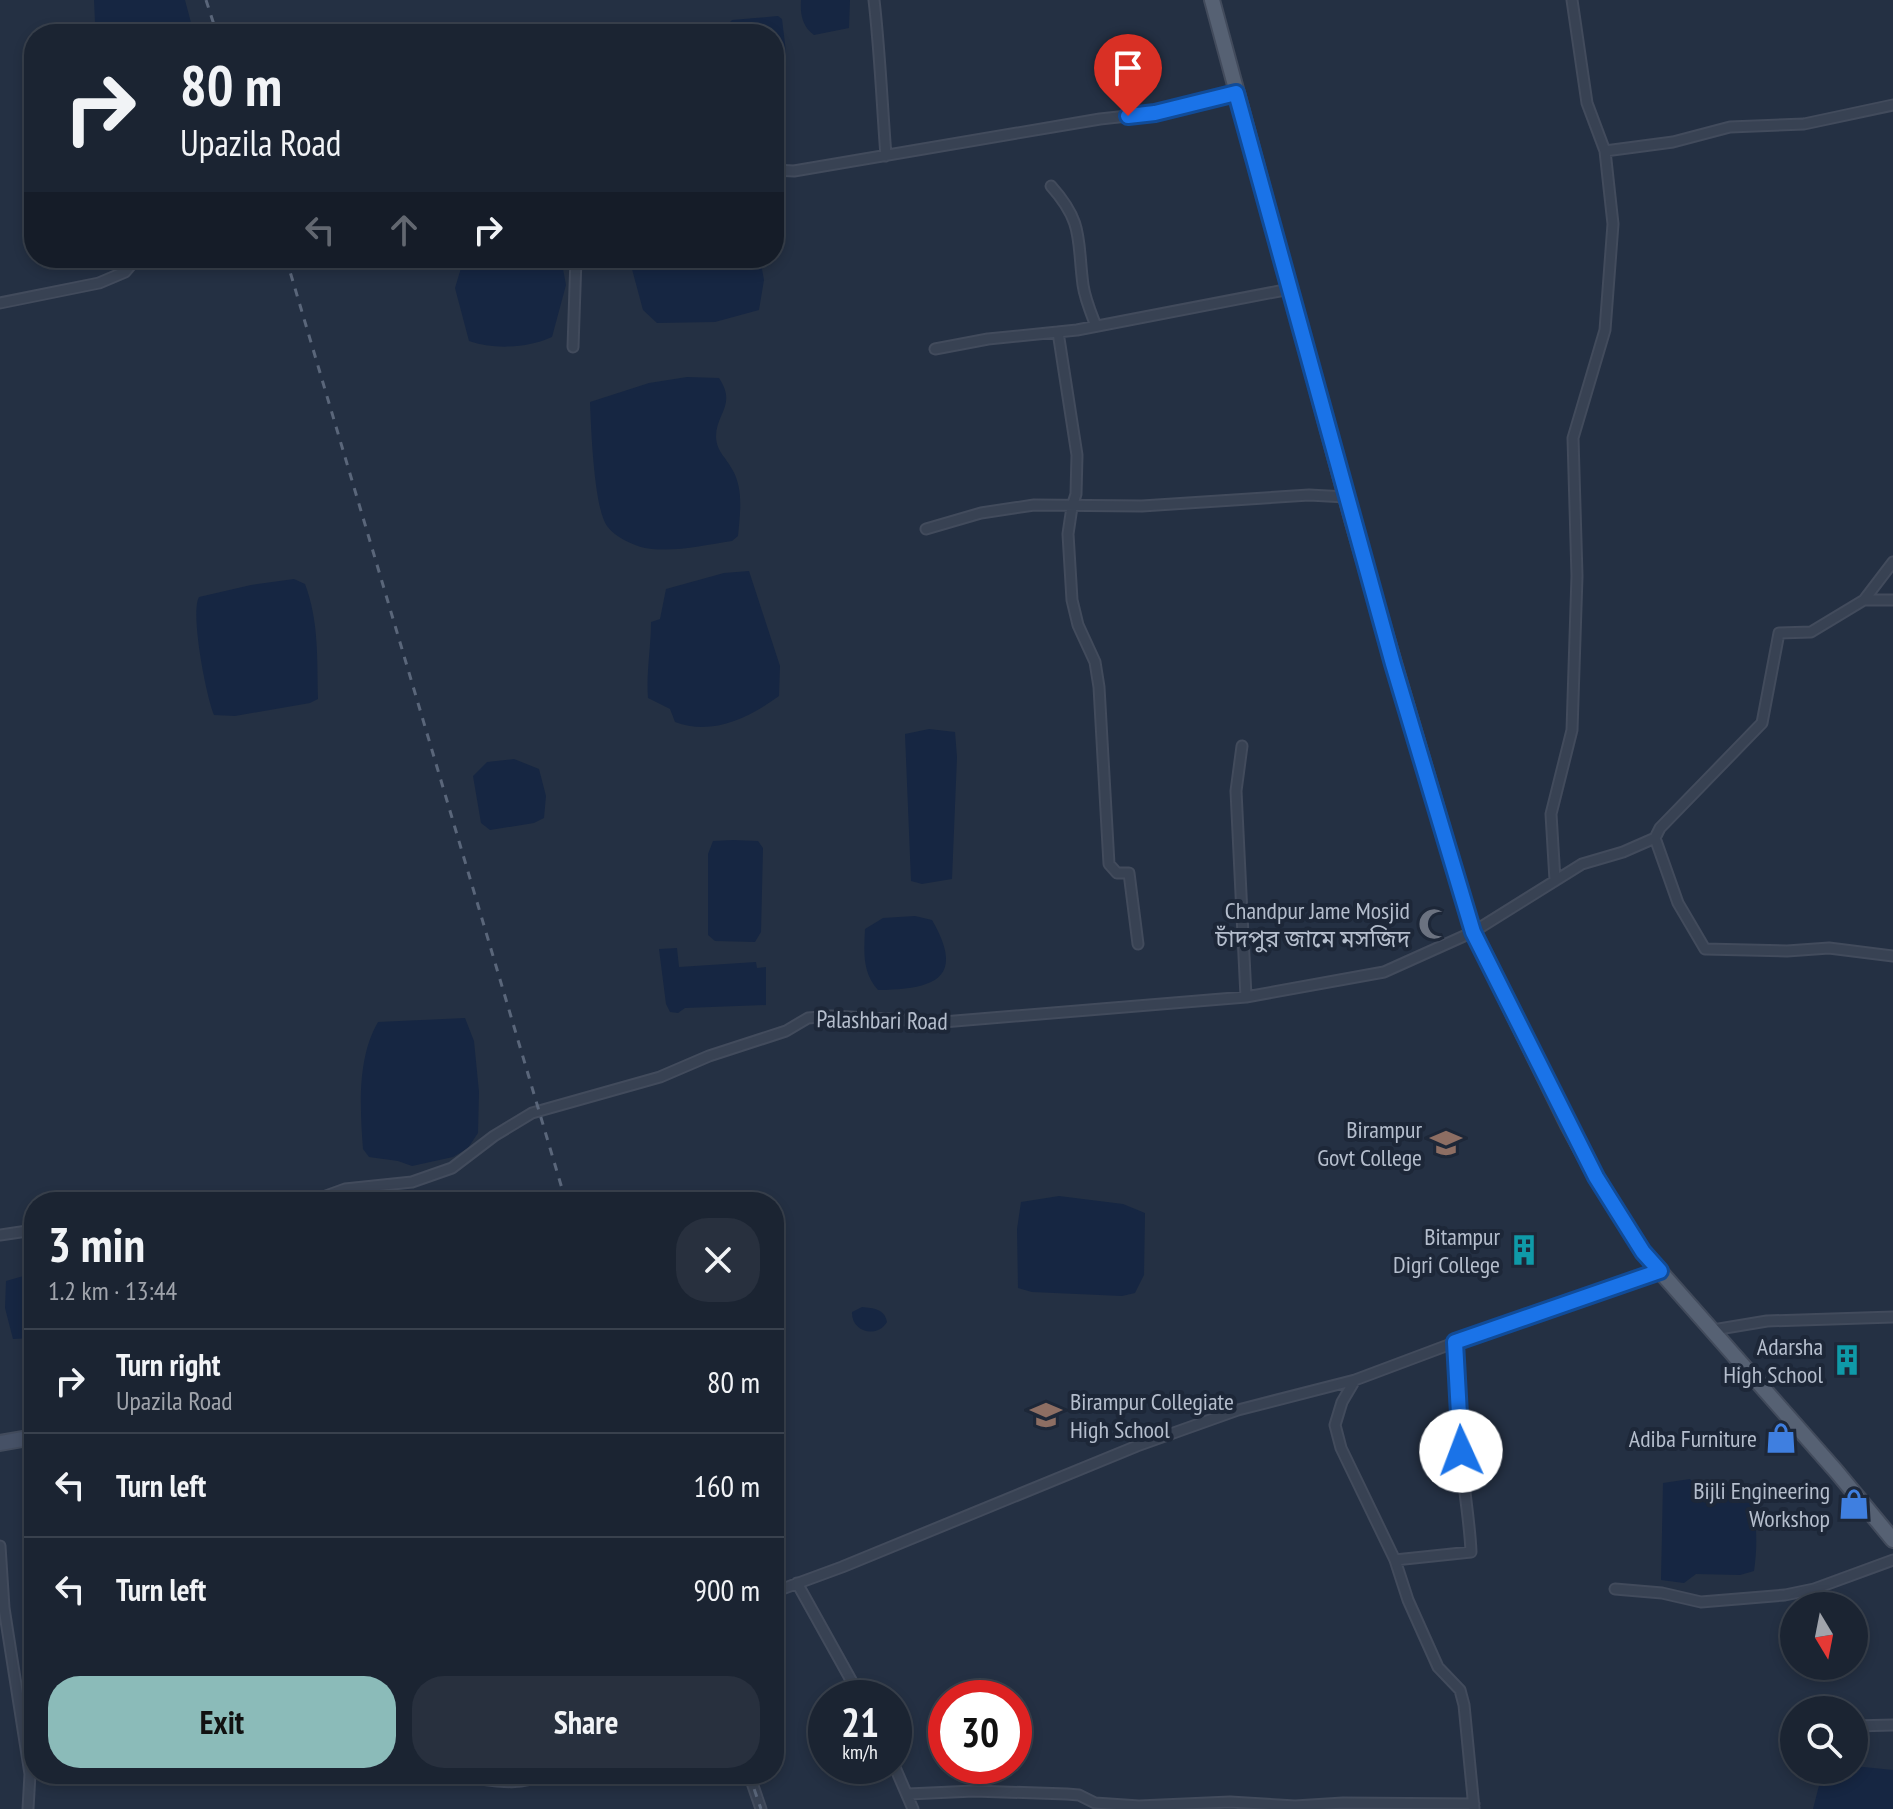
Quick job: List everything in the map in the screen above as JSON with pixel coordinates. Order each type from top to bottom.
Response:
[{"type":"main road","points":[[1212,0],[1346,497],[1473,932],[1596,1177],[1643,1252],[1893,1540]]},
{"type":"street","points":[[874,0],[881,53],[879,79],[886,156]]},
{"type":"street","points":[[1555,880],[1551,814],[1572,730],[1577,576],[1573,438],[1605,330],[1613,224],[1605,151],[1587,103],[1572,0]]},
{"type":"street","points":[[784,170],[1100,119],[1155,113],[1236,93]]},
{"type":"street","points":[[1605,151],[1673,142],[1730,127],[1804,124],[1893,105]]},
{"type":"street","points":[[1051,186],[1069,207],[1076,222],[1083,285],[1096,326]]},
{"type":"street","points":[[0,303],[99,283],[128,268]]},
{"type":"street","points":[[573,347],[576,268]]},
{"type":"street","points":[[935,349],[988,339],[1096,326],[1290,289]]},
{"type":"street","points":[[1058,332],[1077,455],[1076,494],[1068,534],[1072,600],[1078,625],[1095,662],[1099,687],[1109,864],[1117,873],[1129,873],[1138,944]]},
{"type":"street","points":[[926,529],[1008,508],[1034,505],[1181,505],[1309,495],[1346,497]]},
{"type":"street","points":[[1893,562],[1864,600],[1811,632],[1779,633],[1762,723],[1660,828],[1655,838],[1678,903],[1705,949],[1787,951],[1829,948],[1893,956]]},
{"type":"street","points":[[1864,600],[1893,600]]},
{"type":"street","points":[[1242,746],[1236,791],[1246,997]]},
{"type":"street","name":"Palashbari Road","points":[[337,1192],[412,1182],[452,1168],[494,1136],[532,1113],[660,1077],[709,1056],[786,1031],[808,1018],[831,1016],[943,1022],[1246,997],[1384,972],[1473,932],[1582,864],[1623,852],[1655,838]]},
{"type":"street","points":[[0,1235],[24,1231]]},
{"type":"street","points":[[784,1588],[1137,1446],[1238,1410],[1355,1380],[1660,1271]]},
{"type":"street","points":[[1713,1330],[1767,1321],[1893,1317]]},
{"type":"street","points":[[1395,1560],[1471,1552],[1455,1342]]},
{"type":"street","points":[[908,1794],[974,1791],[1079,1795],[1095,1803],[1139,1806],[1230,1802],[1295,1806],[1343,1803],[1474,1806],[1460,1690],[1438,1667],[1408,1600],[1395,1560],[1344,1457],[1335,1425],[1342,1402],[1355,1380]]},
{"type":"street","points":[[0,1443],[24,1439]]},
{"type":"street","points":[[0,1546],[4,1608],[24,1736]]},
{"type":"street","points":[[1615,1589],[1662,1593],[1701,1602],[1785,1595],[1814,1589],[1893,1560]]},
{"type":"street","points":[[797,1583],[851,1680]]},
{"type":"street","points":[[1868,1726],[1893,1725]]},
{"type":"street","points":[[28,1809],[29,1784]]},
{"type":"street","points":[[752,1784],[761,1809]]},
{"type":"street","points":[[903,1784],[913,1809]]},
{"type":"water","points":[[94,0],[185,0],[191,24],[96,24]]},
{"type":"water","points":[[801,0],[850,0],[849,28],[814,35],[803,19]]},
{"type":"water","points":[[778,16],[783,24],[728,24],[732,20]]},
{"type":"water","points":[[461,268],[563,268],[566,285],[552,337],[532,344],[511,346],[489,346],[469,341],[455,288]]},
{"type":"water","points":[[632,268],[762,268],[764,280],[759,310],[715,322],[657,323],[643,310]]},
{"type":"water","points":[[687,377],[719,378],[724,387],[726,402],[716,437],[738,485],[738,536],[732,541],[688,548],[645,548],[614,534],[603,517],[594,467],[590,402],[649,383]]},
{"type":"water","points":[[749,571],[780,666],[779,696],[743,718],[716,726],[689,726],[675,722],[670,709],[648,698],[651,622],[660,619],[666,589],[724,573]]},
{"type":"water","points":[[294,579],[305,584],[313,612],[318,699],[235,716],[214,715],[203,674],[198,636],[196,620],[199,597]]},
{"type":"water","points":[[929,729],[955,732],[957,757],[952,879],[922,884],[911,881],[905,734]]},
{"type":"water","points":[[514,759],[539,769],[546,796],[544,818],[534,823],[490,830],[481,823],[473,776],[487,762]]},
{"type":"water","points":[[713,841],[758,841],[763,848],[761,932],[755,942],[715,941],[708,935],[708,854]]},
{"type":"water","points":[[915,916],[932,920],[942,940],[945,968],[928,983],[878,990],[867,969],[865,929],[883,918]]},
{"type":"water","points":[[677,948],[679,967],[756,962],[757,968],[766,967],[766,1005],[685,1008],[678,1013],[670,1012],[666,1004],[659,949]]},
{"type":"water","points":[[465,1018],[474,1041],[479,1092],[478,1133],[468,1148],[453,1157],[412,1166],[369,1157],[363,1149],[363,1067],[378,1022]]},
{"type":"water","points":[[1059,1196],[1123,1204],[1145,1213],[1144,1275],[1135,1293],[1122,1296],[1032,1292],[1018,1288],[1017,1229],[1021,1202]]},
{"type":"water","points":[[24,1276],[24,1338],[13,1339],[5,1308],[6,1281]]},
{"type":"water","points":[[862,1307],[881,1312],[887,1322],[871,1332],[860,1328],[852,1312]]},
{"type":"water","points":[[1690,1479],[1694,1483],[1744,1486],[1756,1527],[1754,1571],[1740,1575],[1696,1574],[1684,1583],[1661,1580],[1663,1483]]},
{"type":"water","points":[[1868,1767],[1893,1770],[1893,1809],[1813,1809],[1819,1784],[1868,1784]]},
{"type":"railway","points":[[206,0],[214,24]]},
{"type":"railway","points":[[289,268],[563,1192]]},
{"type":"railway","points":[[752,1784],[761,1809]]},
{"type":"place","name":"Chandpur Jame Mosjid চাঁদপুর জামে মসজিদ","points":[[1434,924]]},
{"type":"place","name":"Birampur Govt College","points":[[1446,1143]]},
{"type":"place","name":"Bitampur Digri College","points":[[1524,1250]]},
{"type":"place","name":"Adarsha High School","points":[[1847,1360]]},
{"type":"place","name":"Birampur Collegiate High School","points":[[1046,1415]]},
{"type":"place","name":"Adiba Furniture","points":[[1781,1438]]},
{"type":"place","name":"Bijli Engineering Workshop","points":[[1854,1504]]},
{"type":"route","points":[[1128,116],[1155,113],[1236,93],[1353,523],[1473,932],[1596,1177],[1643,1252],[1660,1271],[1455,1342],[1461,1451]]}]
